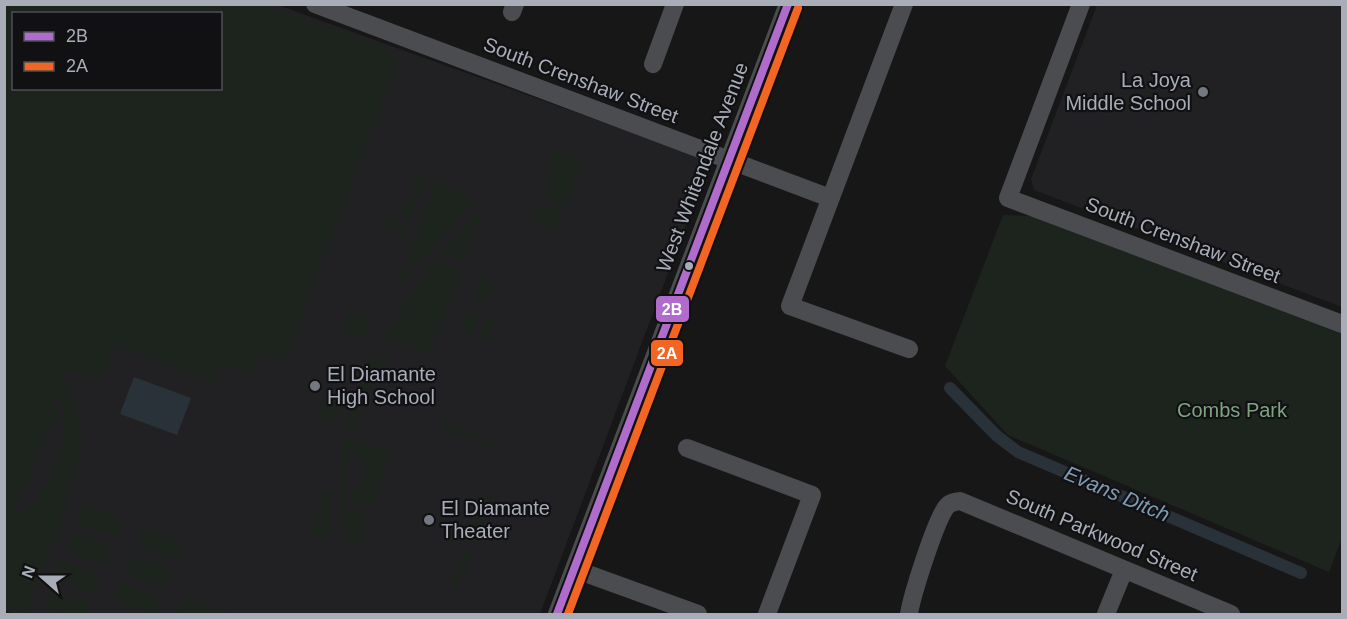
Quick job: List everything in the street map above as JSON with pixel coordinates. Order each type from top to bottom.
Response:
[{"type":"street","name":"South Crenshaw Street","points":[[315,4],[830,198]]},
{"type":"street","points":[[653,64],[675,4]]},
{"type":"street","name":"West Whitendale Avenue","points":[[557,615],[788,4]]},
{"type":"street","points":[[904,4],[790,306],[909,349]]},
{"type":"street","name":"South Crenshaw Street","points":[[1081,4],[1008,198],[1342,324]]},
{"type":"street","points":[[687,448],[812,495],[767,615]]},
{"type":"street","name":"South Parkwood Street","points":[[909,615],[918,580],[941,518],[946,507],[955,502],[970,503],[1231,615]]},
{"type":"street","points":[[574,569],[698,615]]},
{"type":"street","points":[[1106,615],[1124,570]]},
{"type":"shaded area","name":"El Diamante High School","points":[[4,5],[278,5],[710,161],[540,614],[14,614],[5,611]]},
{"type":"shaded area","name":"La Joya Middle School","points":[[1097,5],[1342,5],[1342,307],[1034,190],[1031,179]]},
{"type":"shaded area","points":[[134,377],[191,398],[177,435],[120,414]]},
{"type":"green space","points":[[4,5],[261,5],[392,50],[398,59],[284,362],[259,353],[251,375],[225,365],[215,369],[219,384],[114,345],[101,381],[71,370],[63,376],[80,419],[80,447],[72,476],[64,491],[69,493],[65,502],[68,503],[26,613],[4,605],[4,334],[8,326],[4,325]],"holes":[[[56,395],[63,410],[65,428],[63,446],[49,483],[25,510],[10,517],[19,492],[24,491],[49,424],[57,426],[62,413],[51,408]]]},
{"type":"green space","points":[[554,151],[582,161],[564,207],[545,199],[556,171],[548,168]]},
{"type":"green space","points":[[418,172],[427,175],[419,195],[410,192]]},
{"type":"green space","points":[[437,179],[474,201],[416,266],[406,262]]},
{"type":"green space","points":[[408,198],[417,201],[409,221],[400,218]]},
{"type":"green space","points":[[538,203],[562,212],[556,230],[533,221]]},
{"type":"green space","points":[[478,212],[481,214],[463,262],[442,254],[441,252]]},
{"type":"green space","name":"Combs Park","points":[[1003,215],[1032,216],[1342,334],[1342,538],[1329,572],[1008,435],[945,366]]},
{"type":"green space","points":[[383,217],[407,226],[404,235],[380,225]]},
{"type":"green space","points":[[433,261],[460,271],[429,354],[383,336]]},
{"type":"green space","points":[[404,267],[412,270],[396,292],[395,290]]},
{"type":"green space","points":[[482,276],[494,281],[486,303],[474,298]]},
{"type":"green space","points":[[469,310],[481,315],[473,336],[461,331]]},
{"type":"green space","points":[[349,311],[372,320],[364,339],[341,331]]},
{"type":"green space","points":[[486,316],[493,319],[489,342],[478,337]]},
{"type":"green space","points":[[371,358],[389,361],[385,372],[379,370],[363,399],[355,396]]},
{"type":"green space","points":[[327,391],[343,397],[333,424],[317,418]]},
{"type":"green space","points":[[353,402],[361,405],[356,431],[360,435],[346,429]]},
{"type":"green space","points":[[442,423],[492,442],[490,447],[440,428]]},
{"type":"green space","points":[[344,437],[352,440],[348,466],[341,464]]},
{"type":"green space","points":[[355,441],[390,454],[371,505],[352,506],[352,488],[358,489],[368,465],[353,458]]},
{"type":"green space","points":[[341,467],[348,469],[348,506],[341,507]]},
{"type":"green space","points":[[325,488],[329,490],[332,540],[309,531]]},
{"type":"green space","points":[[487,494],[493,497],[475,544],[469,541]]},
{"type":"green space","points":[[83,504],[122,519],[116,537],[77,522]]},
{"type":"green space","points":[[369,511],[355,547],[347,546],[341,513]]},
{"type":"green space","points":[[144,527],[183,542],[176,560],[137,545]]},
{"type":"green space","points":[[73,532],[112,547],[105,565],[66,550]]},
{"type":"green space","points":[[465,551],[471,554],[458,589],[451,587]]},
{"type":"green space","points":[[133,555],[172,570],[165,588],[126,573]]},
{"type":"green space","points":[[62,560],[101,575],[94,593],[55,578]]},
{"type":"green space","points":[[122,583],[161,598],[155,614],[115,601]]},
{"type":"green space","points":[[51,588],[90,603],[86,614],[67,614],[44,606]]},
{"type":"green space","points":[[184,596],[225,612],[224,614],[176,614]]},
{"type":"waterway","name":"Evans Ditch","points":[[950,388],[997,436],[1018,452],[1301,573]]},
{"type":"transit line","name":"2B","points":[[557,614],[788,4]]},
{"type":"transit line","name":"2A","points":[[568,614],[798,8]]},
{"type":"place","name":"La Joya Middle School","points":[[1203,92]]},
{"type":"place","name":"El Diamante High School","points":[[315,386]]},
{"type":"place","name":"El Diamante Theater","points":[[429,520]]}]
